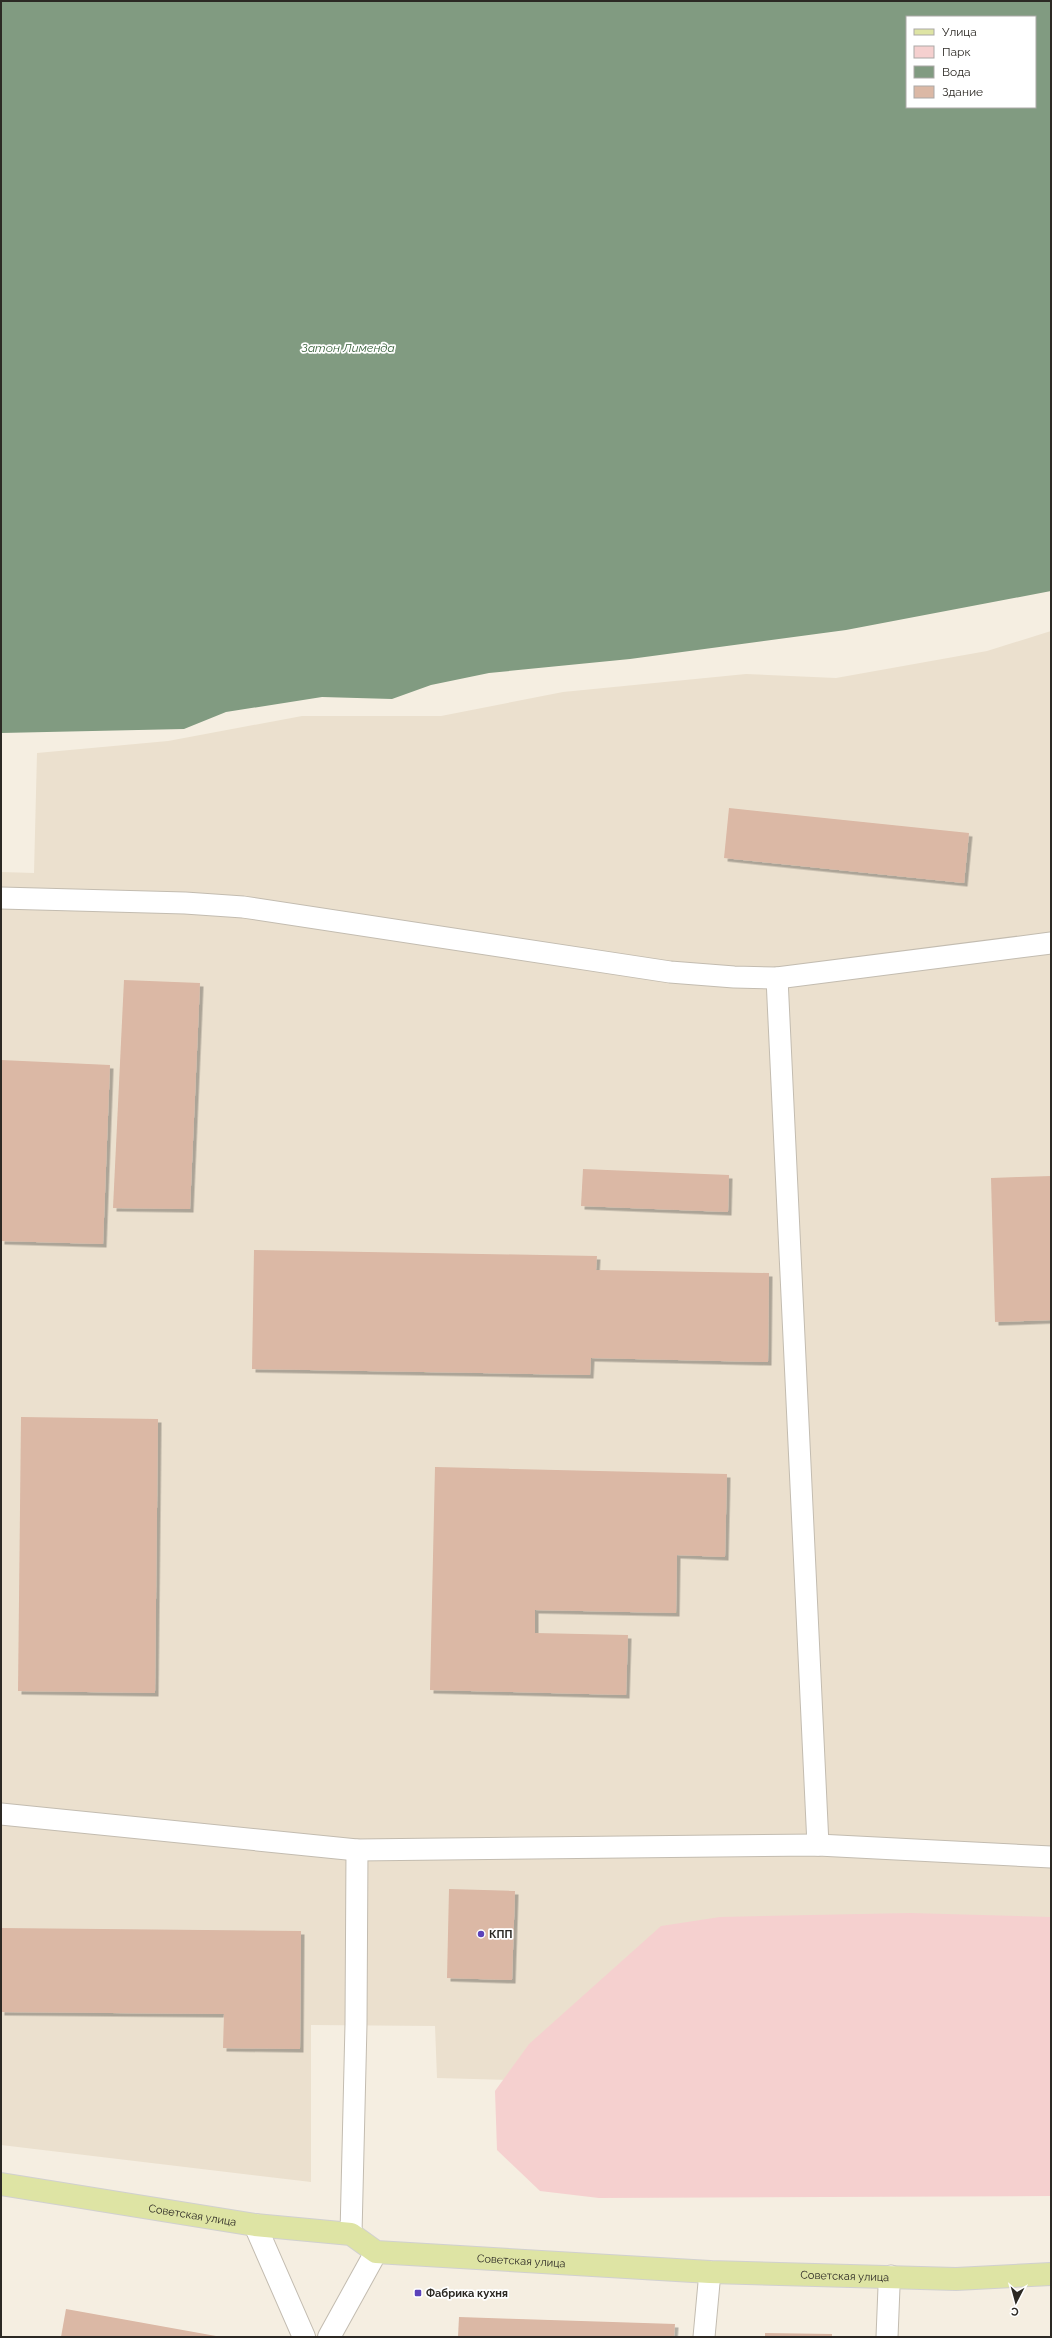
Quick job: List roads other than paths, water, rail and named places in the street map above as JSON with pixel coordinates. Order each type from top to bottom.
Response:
[{"type":"main road","name":"Советская улица","points":[[1,2184],[255,2224],[351,2234],[376,2252],[710,2272],[956,2279],[1051,2274]]},
{"type":"street","points":[[255,2224],[304,2337]]},
{"type":"street","points":[[329,2337],[376,2252]]},
{"type":"lane","points":[[1,898],[185,903],[243,907],[670,972],[734,977],[776,978],[1051,943]]},
{"type":"lane","points":[[776,978],[818,1846]]},
{"type":"lane","points":[[1,1814],[357,1850],[818,1846],[1051,1857]]},
{"type":"lane","points":[[351,2234],[356,2024],[357,1850]]},
{"type":"lane","points":[[704,2337],[710,2272]]},
{"type":"lane","points":[[887,2337],[888,2287],[891,2276]]},
{"type":"water","name":"Затон Лименда","points":[[1,1],[1051,1],[1051,591],[846,630],[630,659],[489,673],[431,685],[392,699],[322,697],[226,712],[184,729],[1,733]]},
{"type":"place","name":"КПП","points":[[481,1934]]},
{"type":"place","name":"Фабрика кухня","points":[[418,2293]]}]
